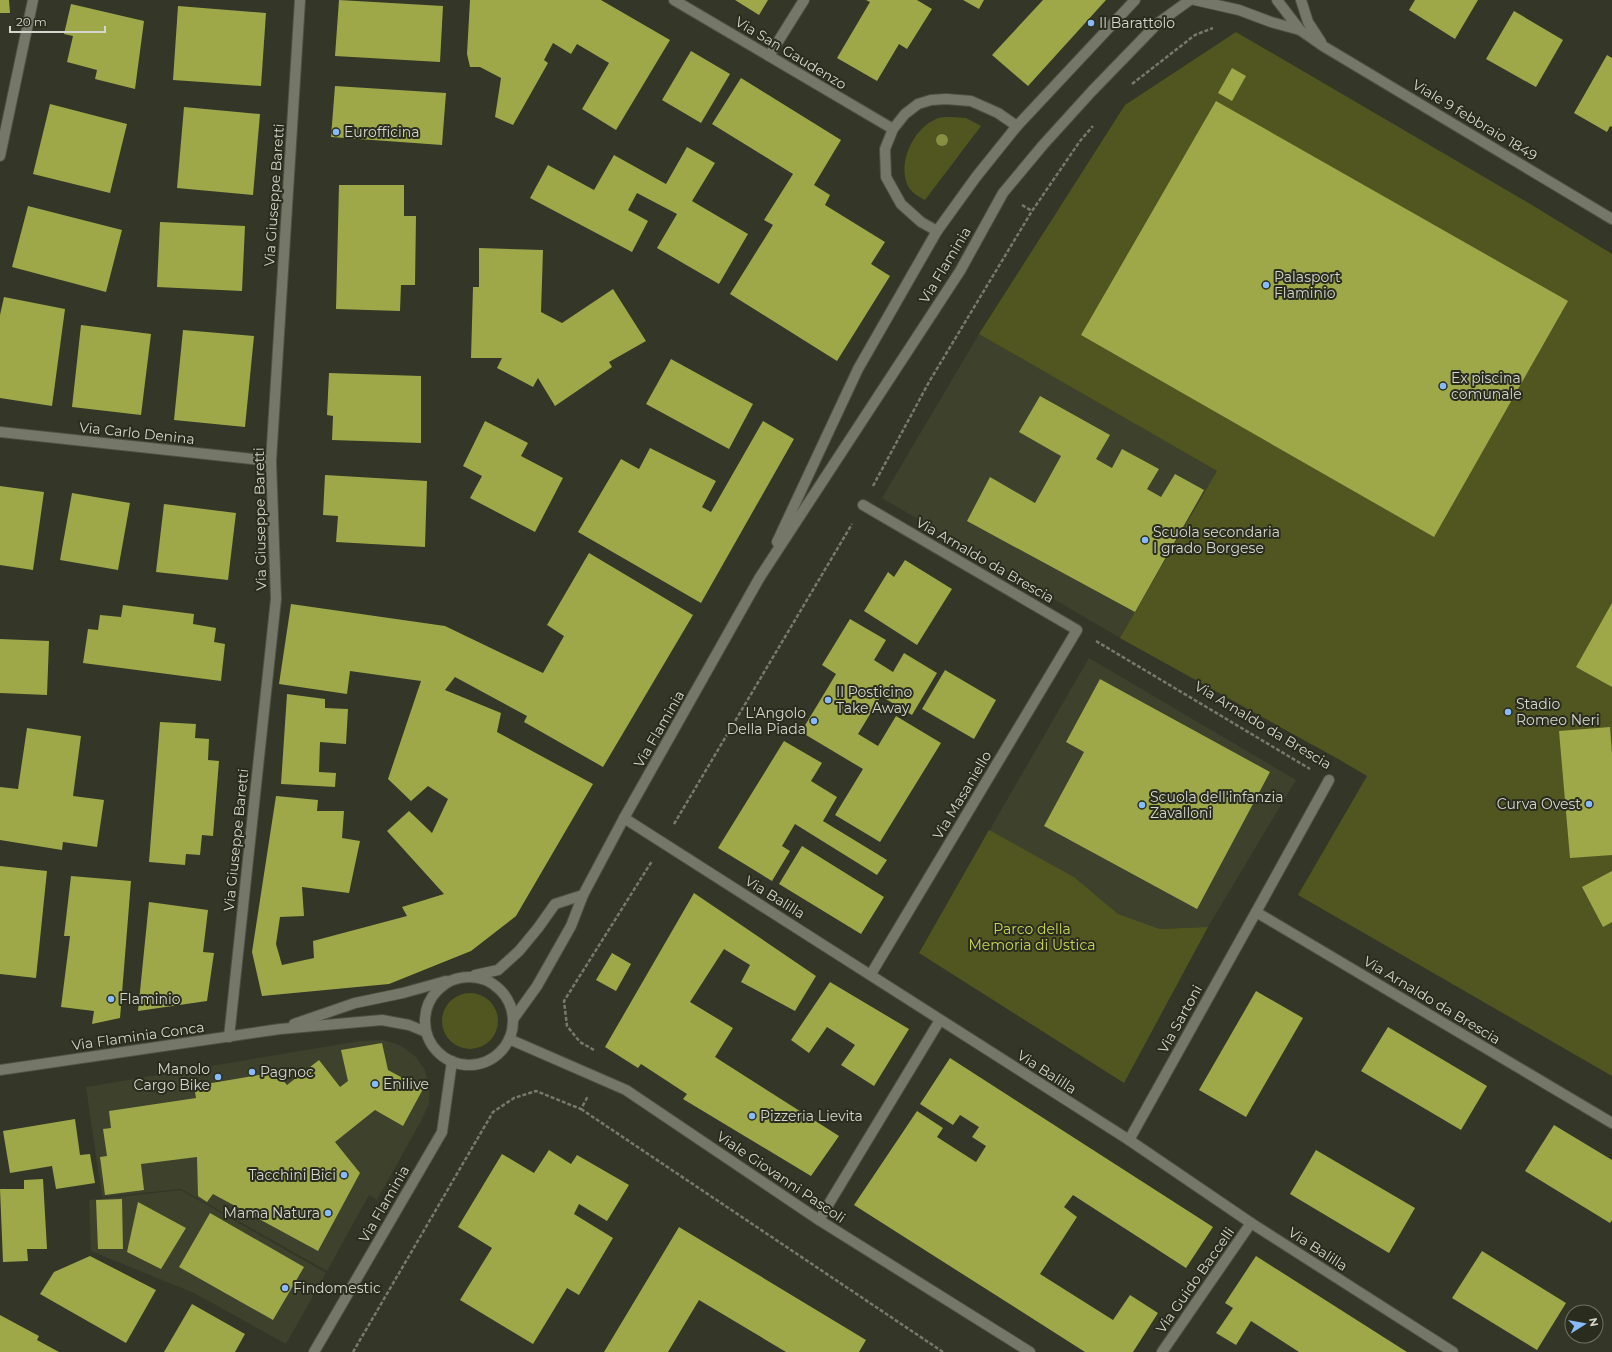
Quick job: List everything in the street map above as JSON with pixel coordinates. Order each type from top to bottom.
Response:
[{"type":"street","points":[[0,156],[33,0]]},
{"type":"street","name":"Via Giuseppe Baretti","points":[[229,1037],[276,599],[271,461],[300,0]]},
{"type":"street","name":"Via San Gaudenzo","points":[[674,0],[893,129]]},
{"type":"street","points":[[769,56],[804,0]]},
{"type":"street","name":"Via Flaminia","points":[[760,577],[858,369],[937,231],[976,177],[1016,126],[1135,0]]},
{"type":"street","name":"Via Flaminia","points":[[514,1018],[537,986],[571,926],[583,895],[624,818],[760,577],[960,271],[1003,193],[1043,145],[1092,91],[1158,24],[1190,0]]},
{"type":"street","name":"Viale 9 febbraio 1849","points":[[1195,0],[1239,10],[1271,22],[1300,30]]},
{"type":"street","name":"Viale 9 febbraio 1849","points":[[1277,0],[1300,30],[1323,46],[1612,219]]},
{"type":"street","name":"Viale 9 febbraio 1849","points":[[1301,0],[1308,22],[1323,46]]},
{"type":"street","points":[[937,231],[921,222],[901,204],[886,177],[885,149],[893,129],[905,114],[918,104],[946,98],[971,101],[998,113],[1016,126]]},
{"type":"street","name":"Via Carlo Denina","points":[[0,432],[271,461]]},
{"type":"street","name":"Via Arnaldo da Brescia","points":[[863,505],[1077,630]]},
{"type":"street","name":"Via Masaniello","points":[[871,974],[1077,630]]},
{"type":"street","name":"Via Arnaldo da Brescia","points":[[1329,780],[1256,912],[1612,1123]]},
{"type":"street","name":"Via Balilla","points":[[624,818],[871,974],[940,1020],[1129,1140],[1251,1223],[1453,1352]]},
{"type":"street","points":[[472,976],[485,979],[496,985],[504,994],[511,1006],[514,1018],[509,1039],[503,1049],[485,1062],[463,1064],[443,1057],[436,1050],[426,1032],[425,1018],[428,1003],[436,991],[447,982],[461,977],[498,970],[519,951],[555,904],[583,895]]},
{"type":"street","name":"Via Sartoni","points":[[1129,1140],[1256,912]]},
{"type":"street","name":"Via Flaminia Conca","points":[[280,1029],[355,1003],[403,993],[461,977]]},
{"type":"street","name":"Via Flaminia Conca","points":[[0,1070],[280,1029],[382,1020],[409,1025],[426,1032]]},
{"type":"street","points":[[819,1220],[940,1020]]},
{"type":"street","name":"Viale Giovanni Pascoli","points":[[509,1039],[626,1090],[819,1220],[1030,1352]]},
{"type":"street","name":"Via Flaminia","points":[[314,1352],[442,1132],[452,1061]]},
{"type":"street","name":"Via Guido Baccelli","points":[[1162,1352],[1251,1223]]},
{"type":"path","points":[[1126,89],[1195,35],[1215,26]]},
{"type":"path","points":[[581,1109],[606,1058],[580,1042],[567,1026],[564,1002],[663,842],[863,505],[929,382],[1028,217],[1080,141],[1095,123]]},
{"type":"path","name":"Via Arnaldo da Brescia","points":[[1077,630],[1329,780]]},
{"type":"path","points":[[353,1352],[493,1112],[514,1098],[536,1091],[581,1109],[943,1352]]},
{"type":"shaded area","name":"Scuola secondaria I grado Borgese","points":[[979,334],[1217,471],[1312,745],[1120,638],[882,498]]},
{"type":"shaded area","name":"Scuola dell'infanzia Zavalloni","points":[[1089,658],[1296,780],[1208,927],[1160,929],[1118,914],[1074,877],[989,831]]},
{"type":"shaded area","points":[[383,1040],[400,1045],[415,1056],[425,1070],[429,1087],[429,1104],[377,1200],[369,1195],[327,1271],[181,1189],[102,1197],[86,1087],[360,1041]]},
{"type":"shaded area","points":[[181,1190],[326,1273],[286,1344],[194,1293],[91,1251],[89,1200]]},
{"type":"green space","points":[[1236,32],[1532,205],[1612,254],[1612,1076],[1298,895],[1367,776],[1120,638],[1217,471],[979,334],[1125,105]]},
{"type":"green space","points":[[938,118],[966,118],[981,126],[925,200],[914,193],[908,186],[904,167],[906,157],[909,148],[920,130]]},
{"type":"green space","name":"Parco della Memoria di Ustica","points":[[989,830],[1074,877],[1118,914],[1160,929],[1208,927],[1124,1083],[919,953]]},
{"type":"green space","points":[[465,993],[475,993],[490,1001],[496,1010],[498,1021],[496,1032],[490,1041],[475,1049],[465,1049],[454,1044],[447,1037],[442,1026],[442,1016],[447,1005],[454,998]]},
{"type":"building","points":[[0,0],[9,0],[10,13],[0,13]]},
{"type":"building","points":[[339,0],[443,6],[440,62],[335,56]]},
{"type":"building","points":[[470,0],[601,0],[670,40],[616,130],[582,109],[609,63],[577,44],[571,54],[553,43],[544,60],[548,63],[513,125],[495,117],[501,78],[480,67],[470,67],[467,54]]},
{"type":"building","points":[[735,0],[768,0],[759,15]]},
{"type":"building","points":[[866,0],[917,0],[932,9],[907,49],[899,44],[877,81],[837,58],[870,2]]},
{"type":"building","points":[[963,0],[984,0],[979,9]]},
{"type":"building","points":[[1043,0],[1106,0],[1028,86],[992,55]]},
{"type":"building","points":[[1415,0],[1478,0],[1455,39],[1409,10]]},
{"type":"building","points":[[71,4],[144,21],[135,89],[95,79],[97,70],[67,62],[73,36],[64,34]]},
{"type":"building","points":[[178,6],[266,13],[261,86],[173,80]]},
{"type":"building","points":[[1514,11],[1563,40],[1536,87],[1486,59]]},
{"type":"building","points":[[691,51],[730,74],[701,123],[662,100]]},
{"type":"building","points":[[1607,55],[1612,58],[1612,127],[1610,126],[1607,132],[1574,113]]},
{"type":"building","points":[[1232,68],[1246,76],[1232,101],[1218,93]]},
{"type":"building","points":[[741,78],[841,140],[814,185],[830,195],[825,205],[885,242],[871,264],[890,276],[837,361],[730,294],[773,225],[764,220],[793,174],[712,124]]},
{"type":"building","points":[[335,86],[446,93],[442,145],[331,137]]},
{"type":"building","name":"Palasport Flaminio","points":[[1216,101],[1568,301],[1434,537],[1081,335]]},
{"type":"building","points":[[50,104],[127,124],[110,193],[33,174]]},
{"type":"building","points":[[184,107],[260,114],[253,195],[177,188]]},
{"type":"building","points":[[687,147],[715,163],[692,201],[748,234],[719,284],[657,248],[677,214],[637,193],[628,210],[648,221],[632,252],[530,198],[548,165],[594,190],[614,155],[666,184]]},
{"type":"building","points":[[339,185],[404,185],[404,216],[416,216],[415,285],[401,285],[400,311],[336,309]]},
{"type":"building","points":[[28,206],[122,230],[106,292],[12,267]]},
{"type":"building","points":[[160,222],[245,226],[242,291],[157,287]]},
{"type":"building","points":[[479,248],[543,250],[541,312],[562,323],[613,289],[646,341],[609,362],[612,367],[555,406],[538,378],[533,387],[497,368],[502,358],[471,358],[473,287],[479,287]]},
{"type":"building","points":[[4,297],[65,309],[52,406],[0,398],[0,315]]},
{"type":"building","points":[[81,325],[151,334],[141,415],[72,407]]},
{"type":"building","points":[[183,330],[254,336],[245,427],[174,420]]},
{"type":"building","points":[[671,359],[753,404],[729,449],[646,404]]},
{"type":"building","points":[[329,373],[421,376],[421,443],[332,440],[333,416],[327,415]]},
{"type":"building","points":[[1040,396],[1110,435],[1096,459],[1112,468],[1122,449],[1159,469],[1147,489],[1161,497],[1175,474],[1204,490],[1135,612],[967,521],[990,477],[1035,503],[1061,456],[1019,432]]},
{"type":"building","points":[[485,421],[528,443],[521,456],[563,478],[535,532],[470,498],[482,476],[463,466]]},
{"type":"building","points":[[763,421],[794,439],[701,603],[578,532],[621,459],[639,469],[650,448],[716,481],[702,507],[711,512]]},
{"type":"building","points":[[325,475],[427,481],[425,547],[336,542],[338,516],[323,515]]},
{"type":"building","points":[[0,486],[44,492],[33,570],[0,565]]},
{"type":"building","points":[[72,493],[130,503],[118,570],[60,560]]},
{"type":"building","points":[[164,504],[236,513],[228,580],[156,572]]},
{"type":"building","points":[[589,553],[693,615],[603,767],[524,722],[527,716],[455,677],[445,690],[501,713],[497,732],[593,784],[516,916],[471,951],[389,984],[262,996],[252,952],[276,796],[318,800],[317,811],[344,811],[342,838],[360,841],[349,893],[302,887],[304,916],[280,917],[276,944],[282,965],[314,958],[313,941],[407,916],[402,907],[444,894],[387,831],[409,811],[432,833],[448,799],[428,786],[411,801],[388,779],[421,681],[350,671],[347,694],[279,684],[291,604],[445,626],[543,673],[564,636],[547,625]]},
{"type":"building","points":[[905,560],[952,589],[917,645],[864,611],[888,572],[894,577]]},
{"type":"building","points":[[1612,603],[1612,687],[1576,667]]},
{"type":"building","points":[[123,605],[194,614],[193,624],[216,628],[214,642],[225,644],[221,681],[83,663],[88,629],[98,630],[100,615],[121,617]]},
{"type":"building","points":[[850,619],[886,640],[874,660],[893,672],[904,653],[937,673],[912,715],[881,696],[858,734],[878,746],[896,716],[941,743],[880,842],[835,815],[863,769],[801,732],[836,674],[822,665]]},
{"type":"building","points":[[0,639],[49,641],[47,695],[0,693]]},
{"type":"building","points":[[945,670],[996,700],[974,739],[922,709]]},
{"type":"building","name":"Scuola dell'infanzia Zavalloni","points":[[1100,679],[1270,772],[1197,909],[1044,826],[1084,752],[1066,742]]},
{"type":"building","points":[[287,694],[325,699],[325,708],[348,709],[346,744],[320,742],[319,772],[336,773],[335,787],[281,784]]},
{"type":"building","points":[[160,722],[196,724],[195,738],[209,739],[208,760],[219,761],[213,836],[202,835],[200,855],[186,854],[185,865],[149,862]]},
{"type":"building","name":"Curva Ovest","points":[[1610,727],[1612,754],[1612,855],[1570,858],[1559,731]]},
{"type":"building","points":[[27,728],[81,736],[73,796],[104,800],[97,847],[63,842],[62,850],[0,840],[0,787],[18,789]]},
{"type":"building","points":[[784,741],[822,763],[811,781],[837,797],[823,821],[887,860],[877,875],[795,824],[782,846],[790,851],[772,881],[718,848]]},
{"type":"building","points":[[802,846],[884,897],[861,934],[779,884]]},
{"type":"building","points":[[0,866],[47,871],[36,978],[0,974]]},
{"type":"building","points":[[1612,871],[1612,922],[1603,927],[1582,887]]},
{"type":"building","points":[[71,876],[131,881],[120,1018],[92,1024],[94,1011],[61,1007],[70,936],[64,936]]},
{"type":"building","points":[[694,893],[816,976],[795,1011],[741,982],[750,965],[724,949],[690,1002],[733,1028],[715,1057],[839,1136],[811,1176],[683,1099],[687,1094],[641,1064],[638,1068],[605,1047]]},
{"type":"building","points":[[149,902],[208,910],[203,952],[214,953],[207,1001],[138,1011]]},
{"type":"building","points":[[612,953],[631,964],[616,991],[596,980]]},
{"type":"building","points":[[830,982],[909,1029],[874,1086],[841,1065],[855,1045],[827,1027],[809,1053],[791,1040]]},
{"type":"building","points":[[1256,991],[1303,1018],[1246,1117],[1199,1090]]},
{"type":"building","points":[[1388,1027],[1487,1086],[1461,1130],[1361,1071]]},
{"type":"building","points":[[382,1043],[388,1070],[423,1089],[403,1126],[375,1110],[335,1142],[360,1173],[318,1251],[213,1194],[207,1202],[198,1196],[197,1157],[141,1164],[144,1190],[105,1195],[100,1157],[107,1156],[103,1129],[111,1128],[109,1111],[196,1098],[194,1086],[276,1072],[287,1085],[319,1060],[340,1087],[348,1081],[341,1050]]},
{"type":"building","points":[[950,1058],[1213,1227],[1186,1268],[1073,1195],[1064,1207],[1077,1217],[1040,1274],[1113,1320],[1130,1295],[1158,1313],[1133,1352],[1085,1352],[854,1205],[917,1111],[943,1128],[937,1137],[976,1162],[986,1146],[972,1137],[979,1127],[960,1115],[953,1125],[920,1104]]},
{"type":"building","points":[[75,1119],[80,1155],[90,1154],[95,1183],[56,1189],[52,1166],[10,1173],[3,1131]]},
{"type":"building","points":[[1554,1125],[1612,1160],[1612,1220],[1610,1223],[1525,1171]]},
{"type":"building","points":[[549,1150],[571,1164],[577,1155],[629,1185],[607,1221],[579,1204],[574,1214],[613,1238],[579,1295],[567,1288],[533,1344],[460,1300],[492,1248],[458,1227],[502,1154],[534,1173]]},
{"type":"building","points":[[1316,1150],[1415,1208],[1389,1253],[1290,1194]]},
{"type":"building","points":[[43,1179],[47,1249],[27,1249],[28,1261],[3,1262],[0,1189],[24,1189],[24,1180]]},
{"type":"building","points":[[122,1199],[123,1249],[98,1249],[96,1200]]},
{"type":"building","points":[[138,1202],[186,1228],[161,1269],[127,1252]]},
{"type":"building","points":[[210,1213],[304,1267],[273,1320],[179,1267]]},
{"type":"building","points":[[679,1227],[866,1340],[859,1352],[786,1352],[699,1300],[668,1352],[604,1352]]},
{"type":"building","points":[[1482,1251],[1566,1303],[1537,1350],[1452,1298]]},
{"type":"building","points":[[90,1256],[156,1290],[126,1343],[40,1294],[54,1272]]},
{"type":"building","points":[[1256,1256],[1407,1352],[1299,1352],[1251,1321],[1236,1345],[1216,1333],[1233,1308],[1225,1303]]},
{"type":"building","points":[[192,1304],[245,1334],[235,1352],[164,1352]]},
{"type":"building","points":[[0,1315],[39,1336],[37,1340],[59,1352],[0,1352]]},
{"type":"place","name":"Il Barattolo","points":[[1091,23]]},
{"type":"place","name":"Eurofficina","points":[[336,132]]},
{"type":"place","name":"Palasport Flaminio","points":[[1266,285]]},
{"type":"place","name":"Ex piscina comunale","points":[[1443,386]]},
{"type":"place","name":"Scuola secondaria I grado Borgese","points":[[1145,540]]},
{"type":"place","name":"Il Posticino Take Away","points":[[828,700]]},
{"type":"place","name":"Stadio Romeo Neri","points":[[1508,712]]},
{"type":"place","name":"L'Angolo Della Piada","points":[[814,721]]},
{"type":"place","name":"Curva Ovest","points":[[1589,804]]},
{"type":"place","name":"Scuola dell'infanzia Zavalloni","points":[[1142,805]]},
{"type":"place","name":"Flaminio","points":[[111,999]]},
{"type":"place","name":"Pagnoc","points":[[252,1072]]},
{"type":"place","name":"Manolo Cargo Bike","points":[[218,1077]]},
{"type":"place","name":"Enilive","points":[[375,1084]]},
{"type":"place","name":"Pizzeria Lievita","points":[[752,1116]]},
{"type":"place","name":"Tacchini Bici","points":[[344,1175]]},
{"type":"place","name":"Mama Natura","points":[[328,1213]]},
{"type":"place","name":"Findomestic","points":[[285,1288]]}]
